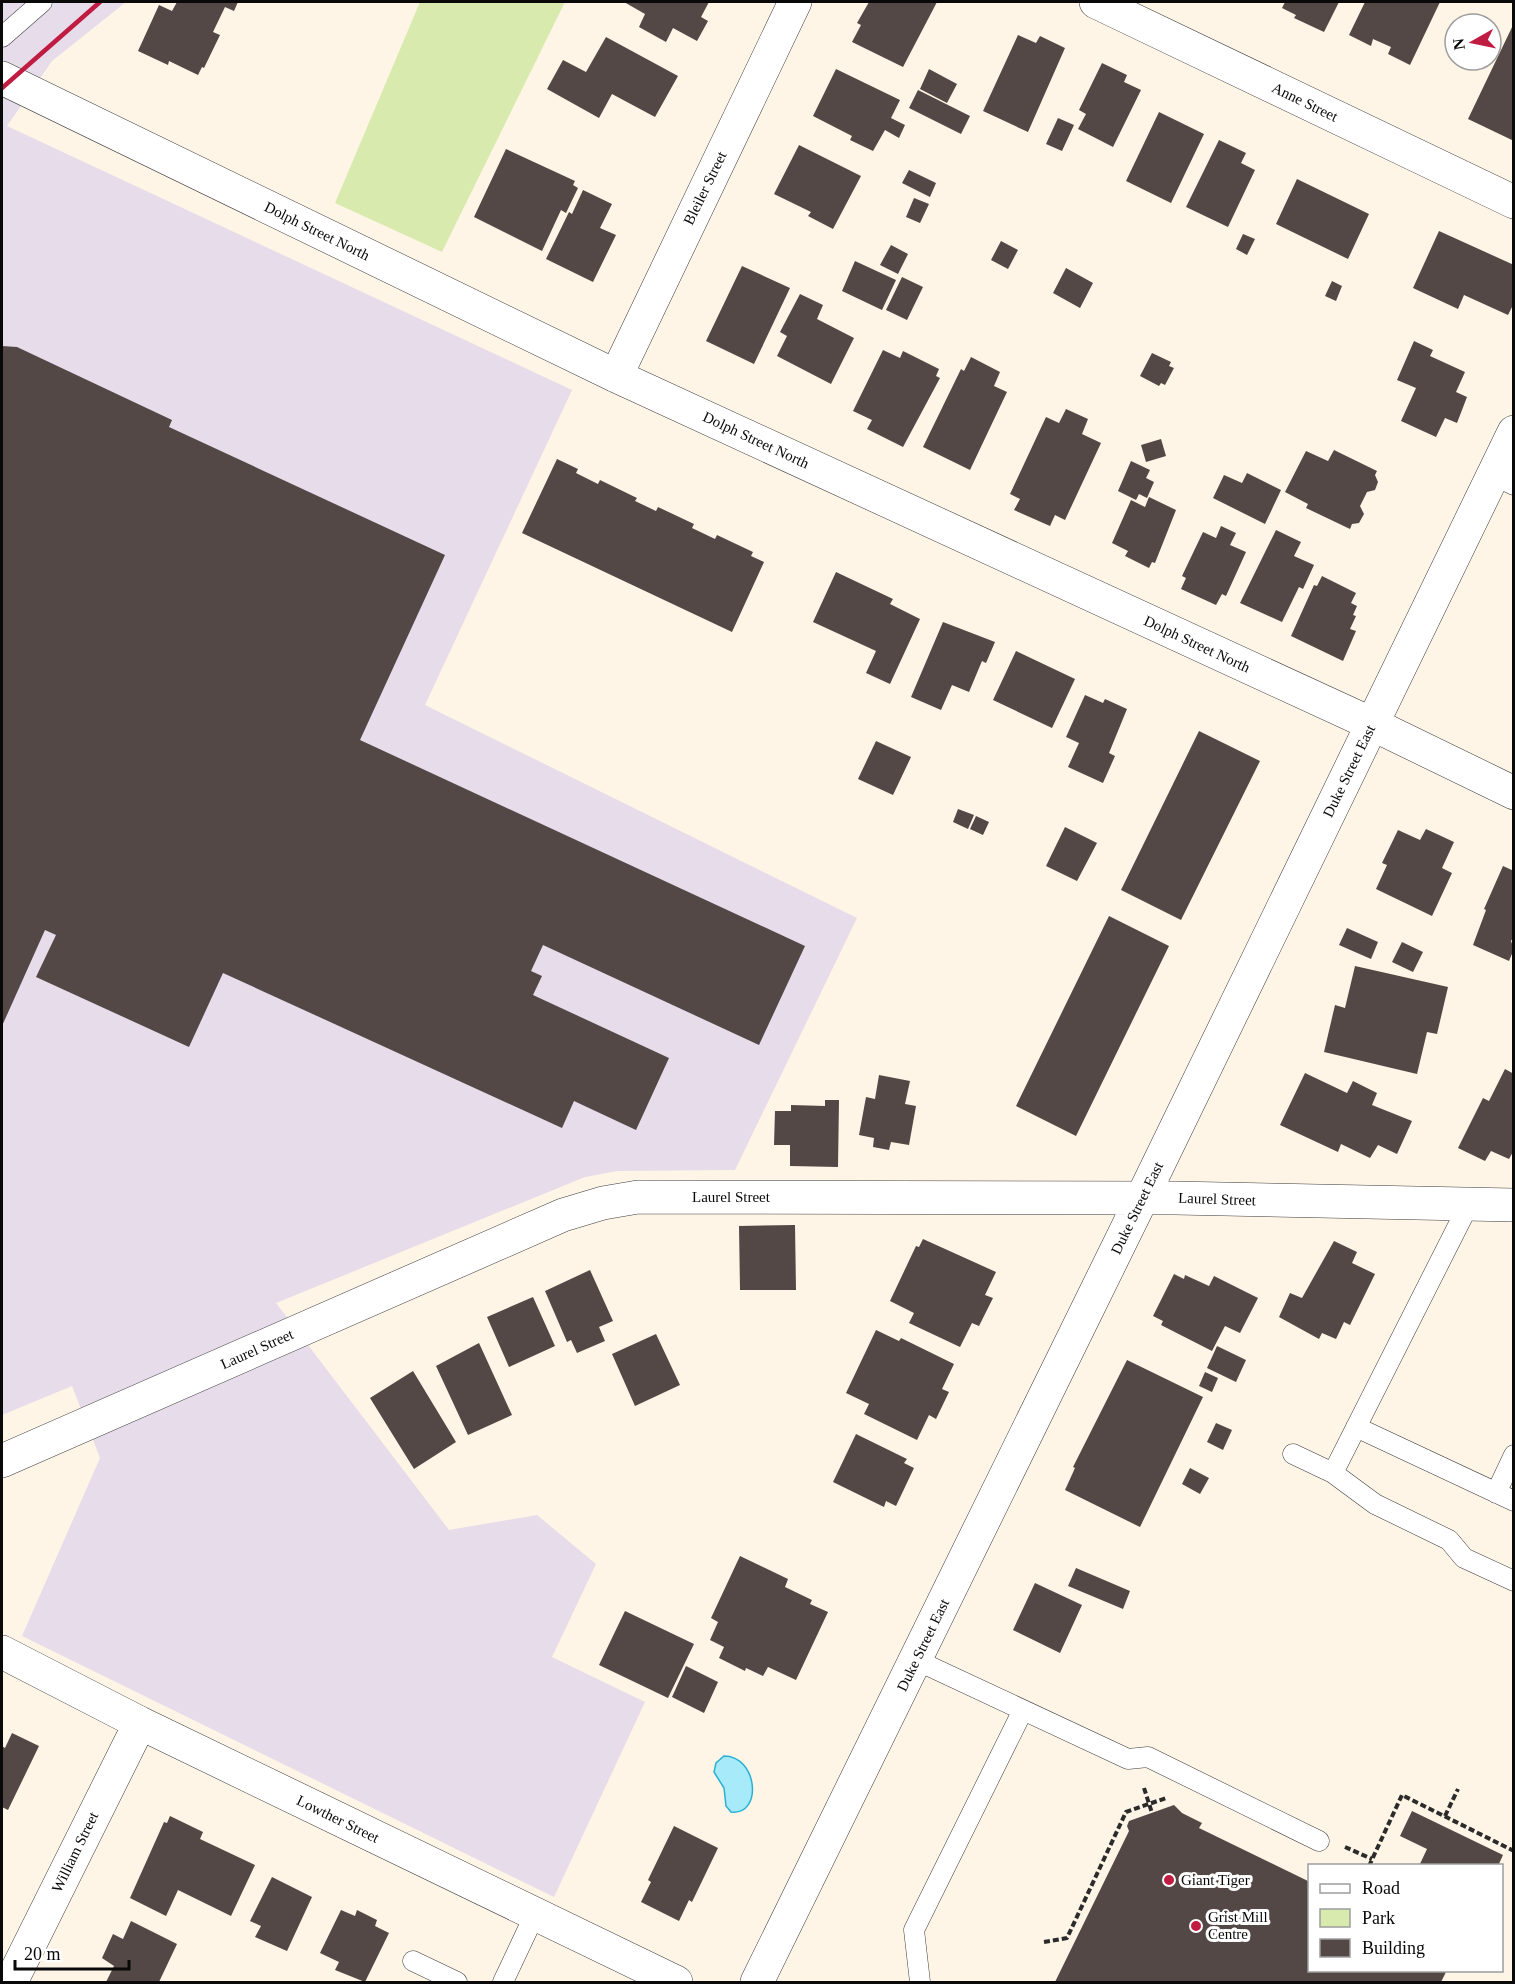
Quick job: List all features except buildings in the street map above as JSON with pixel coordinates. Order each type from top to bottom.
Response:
[{"type":"street","name":"Bleiler Street","points":[[616,376],[795,2]]},
{"type":"street","name":"Anne Street","points":[[1096,2],[1514,202]]},
{"type":"street","name":"Dolph Street North","points":[[2,78],[616,376],[1372,724],[1514,793]]},
{"type":"street","name":"Duke Street East","points":[[757,1983],[1372,724],[1503,480],[1514,432]]},
{"type":"street","name":"Laurel Street","points":[[2,1461],[563,1215],[603,1203],[638,1197],[1142,1198],[1514,1205]]},
{"type":"street","name":"Lowther Street","points":[[2,1652],[140,1723],[676,1983]]},
{"type":"street","name":"William Street","points":[[11,1983],[140,1723]]},
{"type":"lane","points":[[2,37],[42,2]]},
{"type":"lane","points":[[1333,1473],[1469,1204]]},
{"type":"lane","points":[[1356,1427],[1505,1497],[1514,1455]]},
{"type":"lane","points":[[1293,1454],[1333,1473],[1375,1504],[1449,1540],[1464,1558],[1514,1581]]},
{"type":"lane","points":[[916,1660],[1128,1759],[1148,1757],[1319,1841]]},
{"type":"lane","points":[[920,1983],[915,1930],[1023,1710]]},
{"type":"lane","points":[[503,1983],[535,1914]]},
{"type":"lane","points":[[413,1961],[457,1983]]},
{"type":"path","points":[[1445,1816],[1458,1789]]},
{"type":"path","points":[[1370,1864],[1402,1795],[1514,1851]]},
{"type":"path","points":[[1044,1942],[1067,1938],[1126,1812],[1170,1797]]},
{"type":"shaded area","points":[[2,2],[126,2],[52,61],[7,126],[572,390],[425,705],[857,918],[735,1170],[617,1171],[585,1177],[276,1303],[449,1530],[537,1515],[596,1564],[552,1657],[645,1702],[554,1897],[22,1636],[100,1458],[72,1386],[2,1415]]},
{"type":"green space","points":[[420,2],[565,2],[442,252],[335,203]]},
{"type":"water","points":[[724,1756],[744,1765],[750,1775],[752,1796],[748,1805],[741,1811],[731,1812],[726,1806],[724,1788],[714,1772],[716,1763]]},
{"type":"railway","points":[[2,88],[100,2]]},
{"type":"place","name":"Giant Tiger","points":[[1169,1880]]},
{"type":"place","name":"Grist Mill Centre","points":[[1196,1926]]}]
